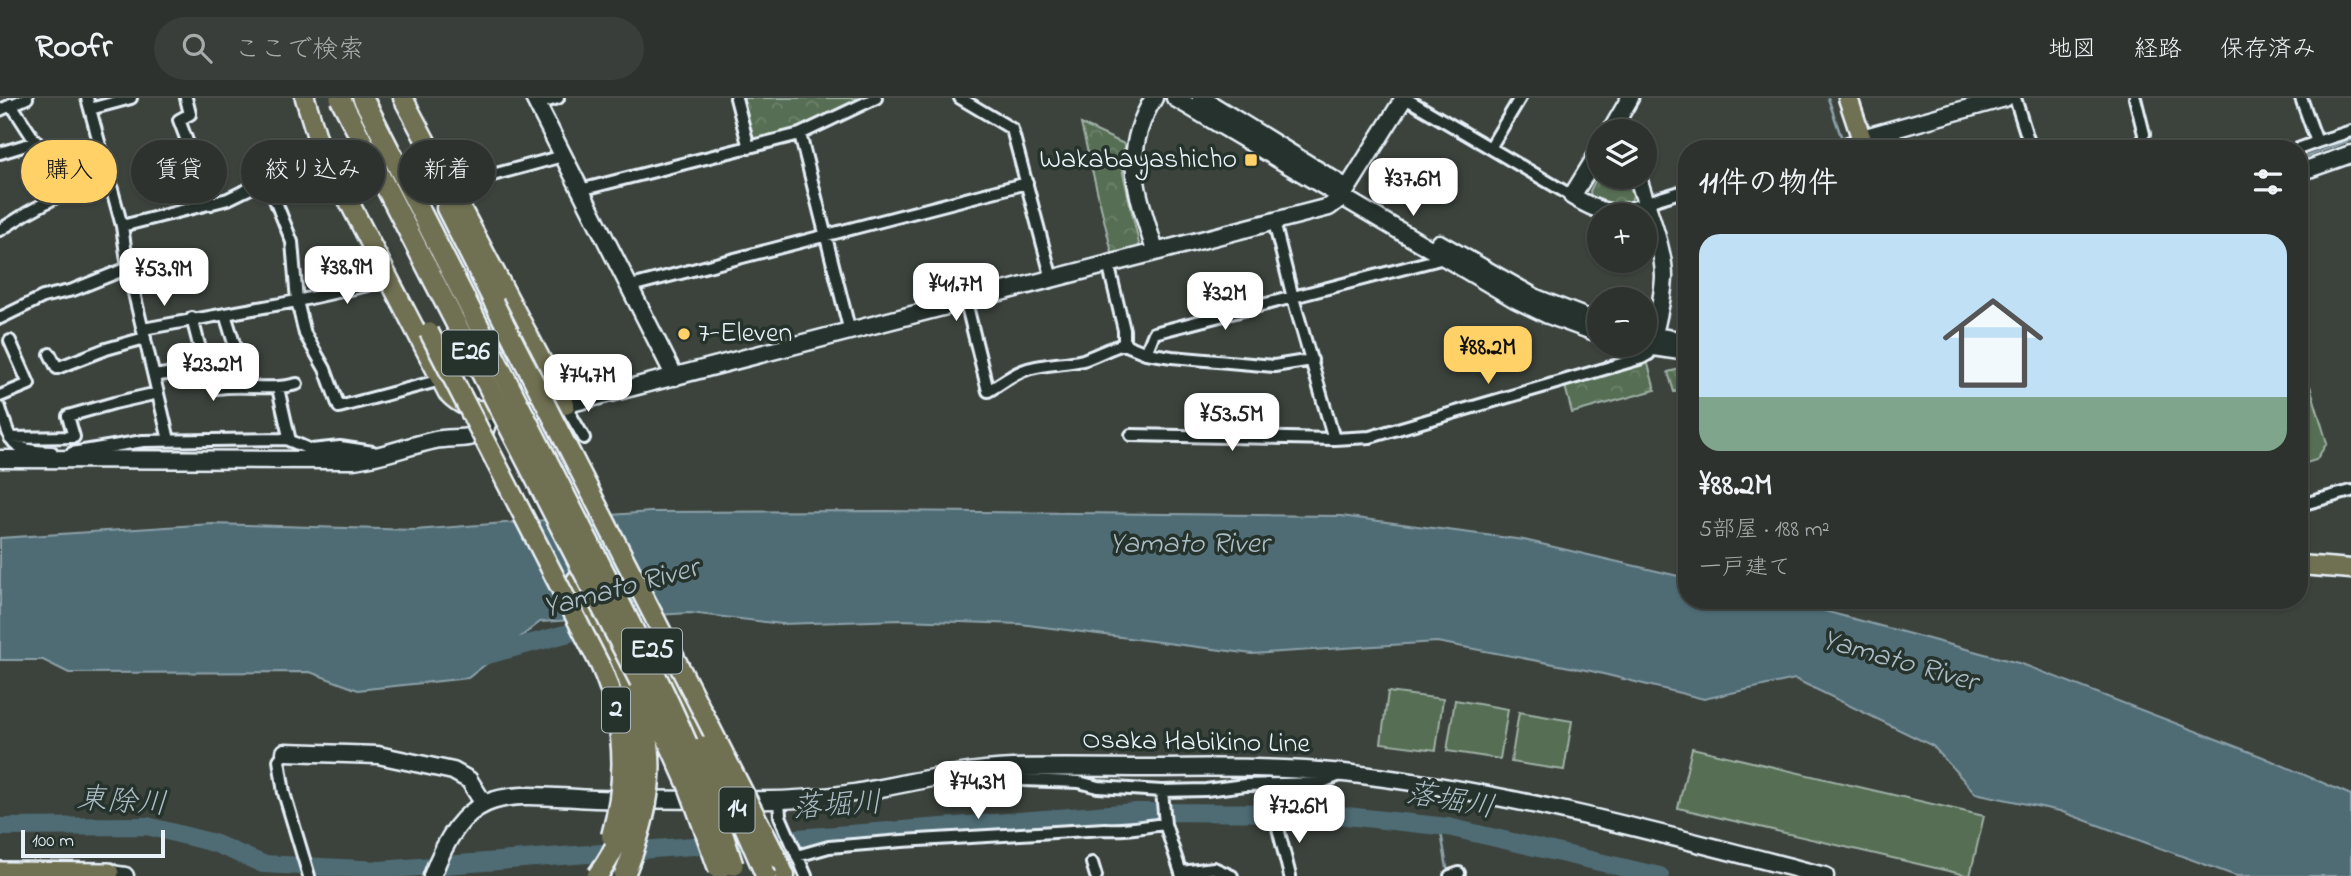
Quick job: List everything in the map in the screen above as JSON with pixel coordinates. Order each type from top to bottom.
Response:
[{"type":"highway","points":[[330,98],[399,214]]},
{"type":"highway","name":"E26","points":[[340,98],[666,734],[727,872]]},
{"type":"highway","name":"E26","points":[[363,98],[613,590],[701,777],[727,872]]},
{"type":"highway","points":[[374,98],[448,254],[475,319]]},
{"type":"highway","name":"E26","points":[[488,387],[508,439],[637,701],[648,740],[649,795],[638,838],[624,876]]},
{"type":"highway","name":"E26","points":[[577,580],[623,690],[630,717],[633,747],[634,777],[627,818],[617,844],[597,876]]},
{"type":"highway","name":"E25","points":[[613,590],[671,682],[704,746],[752,876]]},
{"type":"highway","name":"14","points":[[704,746],[740,816],[766,876]]},
{"type":"highway","points":[[0,870],[117,875]]},
{"type":"main road","points":[[306,98],[318,140]]},
{"type":"main road","name":"2","points":[[306,98],[600,665],[612,694],[621,744],[622,778],[618,810],[606,857],[597,876]]},
{"type":"main road","points":[[391,98],[785,876]]},
{"type":"main road","points":[[403,98],[424,140]]},
{"type":"main road","points":[[1848,98],[1862,140]]},
{"type":"main road","points":[[350,203],[448,393],[475,411],[491,411]]},
{"type":"main road","points":[[457,203],[565,405]]},
{"type":"main road","points":[[2308,566],[2351,569]]},
{"type":"street","points":[[27,98],[5,107],[34,140]]},
{"type":"street","points":[[99,140],[89,104],[131,98]]},
{"type":"street","points":[[186,98],[190,114],[179,120],[211,204]]},
{"type":"street","points":[[558,98],[535,101],[675,377]]},
{"type":"street","points":[[736,98],[749,148]]},
{"type":"street","points":[[580,190],[800,134],[876,98]]},
{"type":"street","points":[[960,98],[1012,129],[1052,279]]},
{"type":"street","points":[[1154,98],[1139,131],[1133,159],[1141,205],[1155,251]]},
{"type":"street","points":[[1175,98],[1500,279],[1587,319]]},
{"type":"street","points":[[1201,98],[1444,258],[1514,299],[1587,329]]},
{"type":"street","points":[[0,459],[55,456],[192,460],[354,460],[378,457],[435,440],[475,437],[484,433],[491,411],[565,405],[1329,207],[1345,193],[1404,98],[1587,204]]},
{"type":"street","points":[[1490,148],[1520,98]]},
{"type":"street","points":[[1623,119],[1630,98]]},
{"type":"street","points":[[1872,140],[2005,98]]},
{"type":"street","points":[[2015,98],[2028,140]]},
{"type":"street","points":[[2134,98],[2144,134]]},
{"type":"street","points":[[2301,98],[2317,142]]},
{"type":"street","points":[[2308,145],[2351,131]]},
{"type":"street","points":[[800,134],[850,332]]},
{"type":"street","points":[[2308,168],[2343,153],[2335,136]]},
{"type":"street","points":[[0,153],[21,147]]},
{"type":"street","points":[[495,174],[563,156]]},
{"type":"street","points":[[1573,197],[1587,173]]},
{"type":"street","points":[[631,286],[1027,183]]},
{"type":"street","points":[[122,226],[211,204],[241,193]]},
{"type":"street","points":[[1650,203],[1678,193]]},
{"type":"street","points":[[0,230],[47,203]]},
{"type":"street","points":[[116,203],[128,268],[169,440]]},
{"type":"street","points":[[276,203],[292,242],[297,301],[305,334],[325,369],[339,407],[442,380]]},
{"type":"street","points":[[1274,222],[1334,439]]},
{"type":"street","points":[[1657,248],[1664,274],[1663,295],[1657,312]]},
{"type":"street","points":[[1146,353],[1154,333],[1444,258]]},
{"type":"street","points":[[1108,263],[1124,330],[1124,344]]},
{"type":"street","points":[[0,318],[43,297],[73,290],[128,268]]},
{"type":"street","points":[[50,354],[57,368],[144,333],[191,318],[297,301],[390,281]]},
{"type":"street","points":[[966,302],[988,391],[1022,371],[1072,363],[1124,344],[1146,353],[1274,366],[1312,360]]},
{"type":"street","points":[[225,314],[237,353],[242,386]]},
{"type":"street","points":[[191,318],[206,372],[218,388],[278,388],[297,384]]},
{"type":"street","points":[[0,396],[29,384],[10,341]]},
{"type":"street","points":[[1657,341],[1678,341]]},
{"type":"street","points":[[1657,344],[1678,350]]},
{"type":"street","points":[[1131,435],[1334,439],[1370,436],[1644,357]]},
{"type":"street","points":[[154,376],[173,372],[206,372],[228,367]]},
{"type":"street","points":[[278,388],[290,441]]},
{"type":"street","points":[[10,438],[74,437],[68,416],[114,402],[158,393]]},
{"type":"street","points":[[565,405],[584,438]]},
{"type":"street","points":[[0,408],[10,438],[17,447],[55,456],[124,443],[286,439],[311,450],[340,447],[373,452],[378,457]]},
{"type":"street","points":[[2308,503],[2351,491]]},
{"type":"street","points":[[309,876],[284,793],[279,760],[285,752],[379,755],[453,771],[469,780],[484,804]]},
{"type":"street","name":"Osaka Habikino Line","points":[[432,876],[442,849],[460,822],[484,804],[517,795],[779,808],[984,770],[1267,768],[1345,773],[1508,798],[1608,820],[1825,876]]},
{"type":"street","points":[[984,770],[994,779],[1079,782],[1098,787],[1162,791],[1268,789],[1320,783],[1345,773]]},
{"type":"street","points":[[1268,789],[1290,876]]},
{"type":"street","points":[[1162,791],[1165,824],[1181,874],[1214,868],[1232,876]]},
{"type":"street","points":[[779,808],[806,876]]},
{"type":"street","points":[[795,852],[865,844],[1125,831],[1144,825],[1165,824]]},
{"type":"street","points":[[1092,863],[1096,876]]},
{"type":"street","points":[[0,870],[52,868],[117,875]]},
{"type":"green space","points":[[742,98],[864,98],[801,128],[756,140],[751,137]]},
{"type":"green space","points":[[1081,124],[1124,144],[1123,173],[1140,248],[1113,257]]},
{"type":"green space","points":[[1631,189],[1633,196],[1630,203],[1607,203],[1591,198],[1590,191]]},
{"type":"green space","points":[[1647,360],[1655,390],[1572,413],[1565,386]]},
{"type":"green space","points":[[1678,369],[1678,391],[1674,392],[1668,372]]},
{"type":"green space","points":[[2308,385],[2327,443],[2316,460],[2308,462]]},
{"type":"green space","points":[[1388,692],[1443,699],[1436,750],[1381,743]]},
{"type":"green space","points":[[1455,700],[1508,709],[1500,759],[1447,751]]},
{"type":"green space","points":[[1519,712],[1572,721],[1564,770],[1511,762]]},
{"type":"green space","points":[[1692,748],[1984,816],[1970,876],[1678,808]]},
{"type":"water","points":[[885,511],[1341,516],[1524,540],[1678,576],[1678,609],[1816,609],[2022,664],[2263,757],[2351,795],[2351,876],[2236,876],[2060,811],[1975,793],[1933,746],[1795,679],[1704,699],[1591,671],[1437,642],[1252,654],[1020,624],[901,620],[782,624],[690,613],[540,622],[468,678],[358,690],[310,672],[69,673],[43,660],[0,660],[0,538],[212,524],[415,530],[650,512]]},
{"type":"waterway","points":[[1828,98],[1842,140]]},
{"type":"waterway","points":[[2308,156],[2351,140]]},
{"type":"waterway","name":"Yamato River","points":[[480,657],[595,626]]},
{"type":"waterway","name":"落堀川","points":[[0,827],[147,826],[214,843],[263,864],[380,870],[1136,812],[1319,813],[1448,827],[1660,876]]},
{"type":"waterway","points":[[1440,826],[1447,868],[1451,873]]},
{"type":"place","name":"Wakabayashicho","points":[[1251,160]]},
{"type":"place","name":"7-Eleven","points":[[684,334]]},
{"type":"water label","name":"東除川","points":[[122,803]]}]
